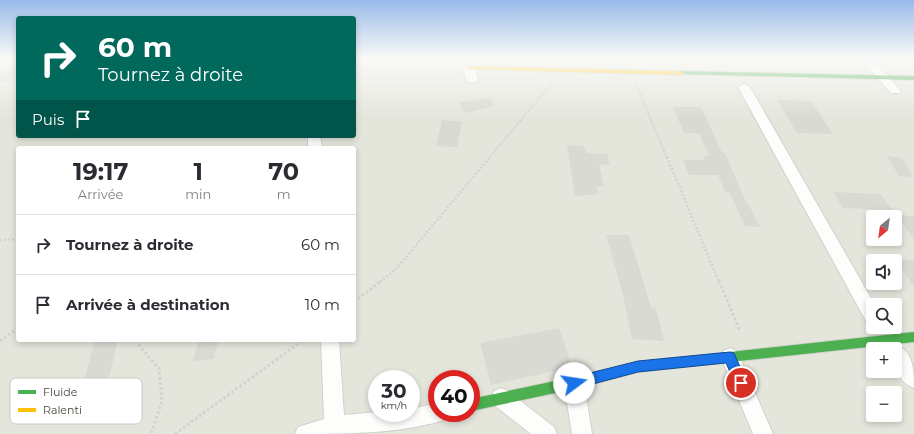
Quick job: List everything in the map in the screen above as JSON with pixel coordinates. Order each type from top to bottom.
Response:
[{"type":"street","points":[[883,78],[895,91]]},
{"type":"street","points":[[744,87],[866,305]]},
{"type":"street","points":[[881,91],[908,91]]},
{"type":"street","points":[[888,342],[914,337]]},
{"type":"street","points":[[330,342],[334,426]]},
{"type":"street","points":[[480,403],[574,383],[638,367],[866,344]]},
{"type":"street","points":[[730,357],[763,434]]},
{"type":"street","points":[[902,362],[914,379]]},
{"type":"street","points":[[574,383],[582,434]]},
{"type":"street","points":[[501,398],[547,434]]},
{"type":"street","points":[[305,434],[334,426],[413,419],[428,415]]},
{"type":"path","points":[[356,300],[396,269],[553,82]]},
{"type":"path","points":[[636,84],[740,331]]},
{"type":"path","points":[[0,240],[16,239]]},
{"type":"path","points":[[0,341],[16,329]]},
{"type":"path","points":[[138,342],[159,369],[162,401],[150,434]]},
{"type":"path","points":[[175,434],[301,342]]},
{"type":"shaded area","points":[[0,78],[16,78],[16,138],[356,138],[356,78],[914,78],[914,434],[0,434]]},
{"type":"building","points":[[0,78],[11,78],[9,81],[0,82]]},
{"type":"building","points":[[489,97],[495,106],[465,113],[459,103]]},
{"type":"building","points":[[777,100],[811,101],[833,134],[797,133]]},
{"type":"building","points":[[673,107],[701,107],[722,153],[725,153],[747,205],[749,205],[760,227],[745,226],[730,193],[725,192],[718,175],[689,175],[683,160],[705,160],[703,156],[709,156],[699,133],[684,133]]},
{"type":"building","points":[[442,120],[462,122],[457,147],[436,146]]},
{"type":"building","points":[[567,145],[584,146],[586,153],[607,154],[610,165],[599,164],[604,187],[596,186],[599,194],[575,196]]},
{"type":"building","points":[[887,156],[901,158],[914,177],[899,176]]},
{"type":"building","points":[[833,192],[881,194],[892,210],[843,208]]},
{"type":"building","points":[[902,215],[914,216],[914,240],[902,222]]},
{"type":"building","points":[[606,235],[629,235],[651,307],[656,308],[664,341],[632,339],[622,291]]},
{"type":"building","points":[[902,260],[914,260],[914,287],[902,269]]},
{"type":"building","points":[[559,328],[572,367],[491,385],[480,343]]},
{"type":"building","points":[[94,342],[118,342],[109,378],[85,378]]},
{"type":"building","points":[[198,342],[218,342],[213,359],[193,361]]},
{"type":"traffic: fast","points":[[480,403],[574,383],[638,367],[914,337]]},
{"type":"route","points":[[574,383],[638,367],[730,357],[741,383]]}]
